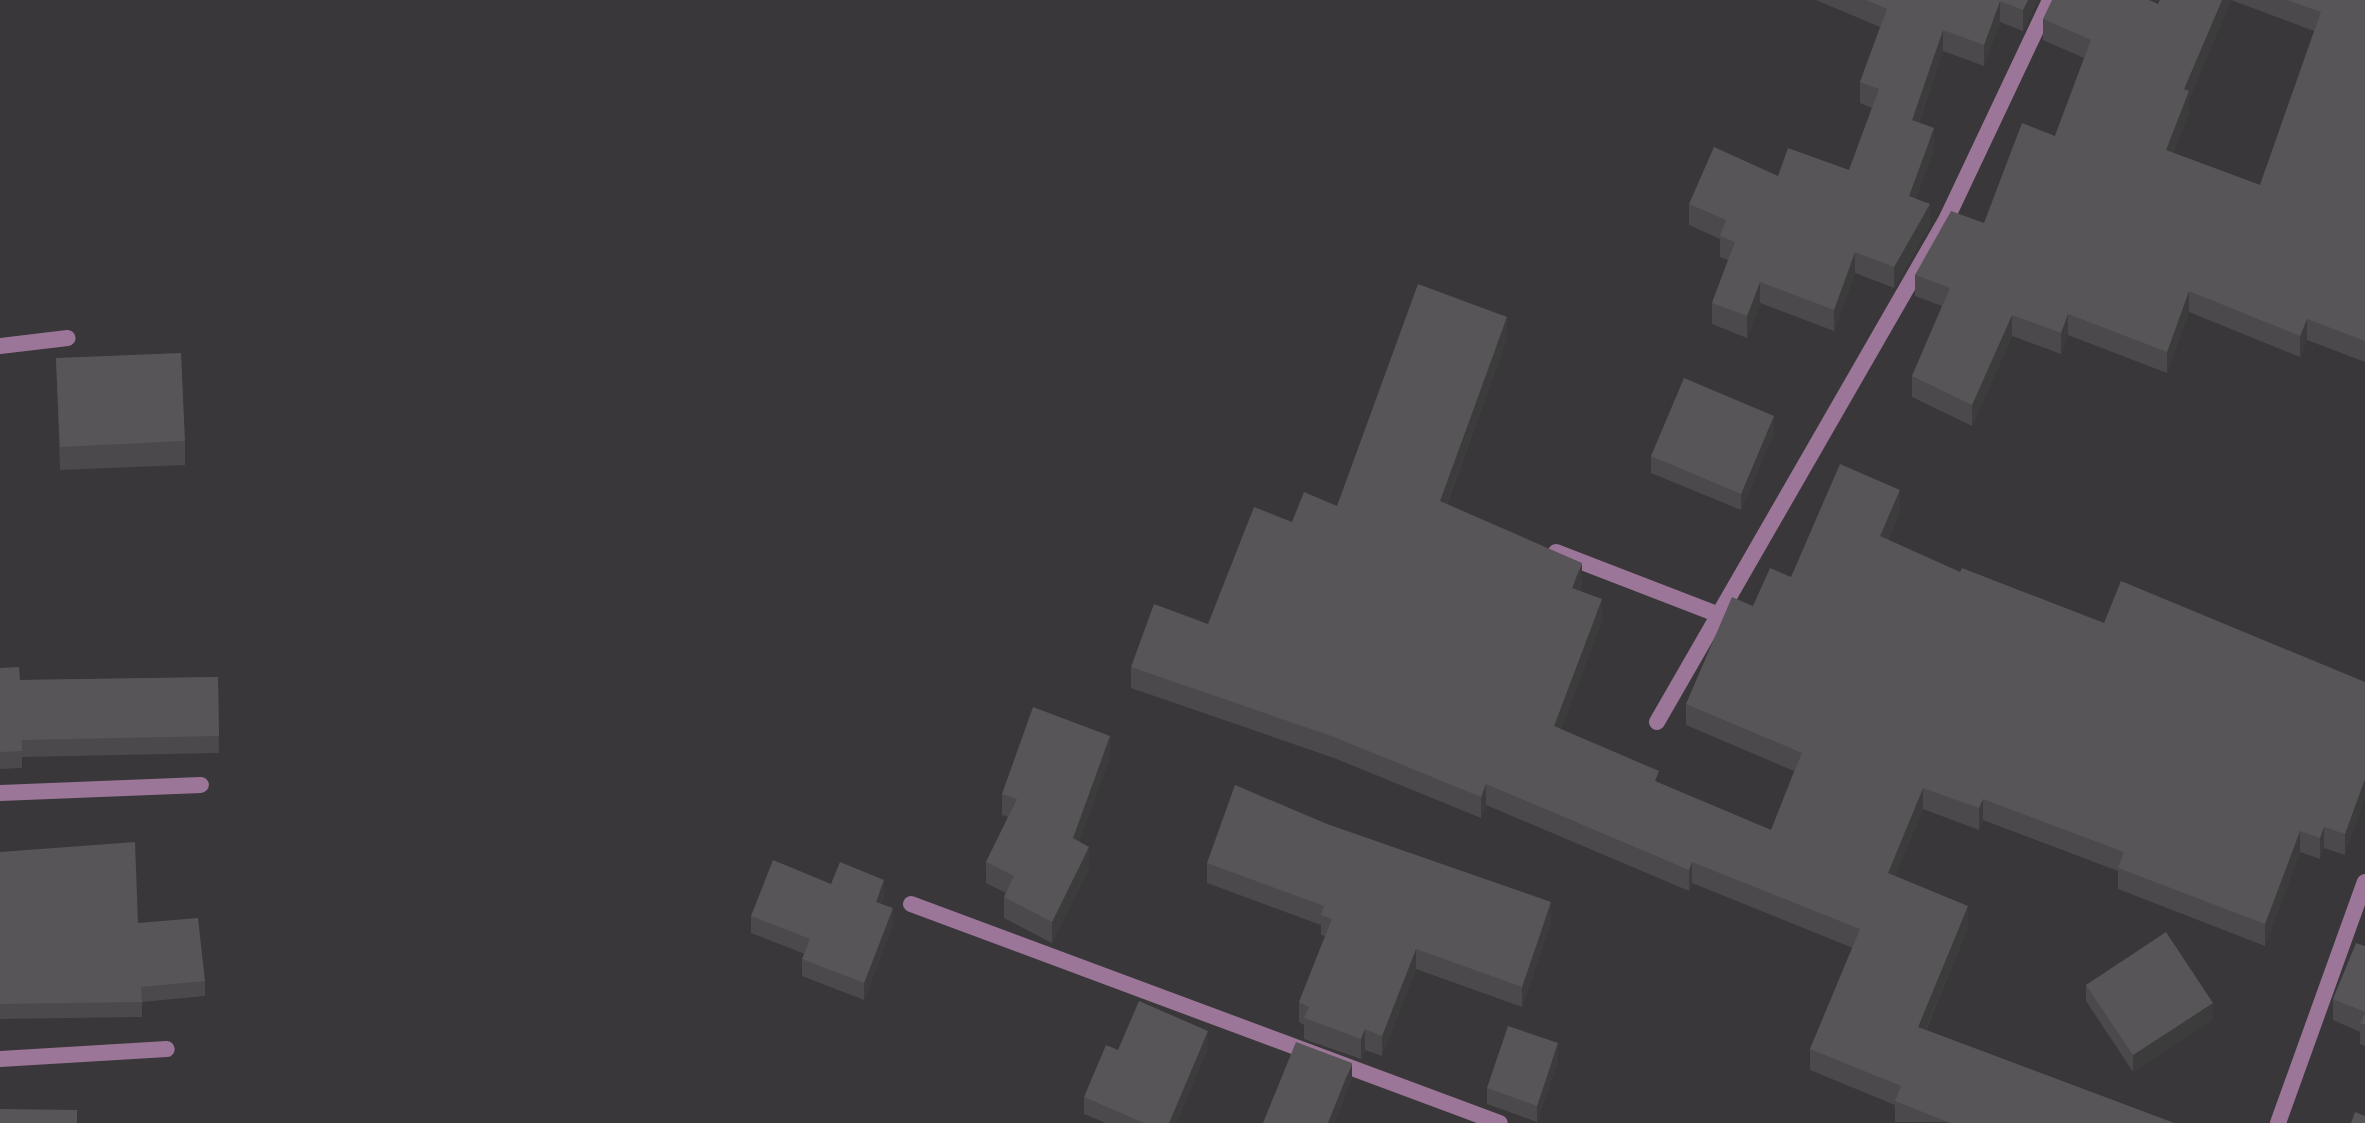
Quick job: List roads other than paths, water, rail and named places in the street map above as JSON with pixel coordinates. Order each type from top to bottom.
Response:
[{"type":"street","points":[[1657,722],[1947,218],[2050,0]]},
{"type":"street","points":[[0,346],[68,338]]},
{"type":"street","points":[[1535,544],[1719,615]]},
{"type":"street","points":[[0,793],[201,785]]},
{"type":"street","points":[[2278,1123],[2365,882]]},
{"type":"street","points":[[911,904],[1500,1123]]},
{"type":"street","points":[[0,1059],[167,1049]]}]
